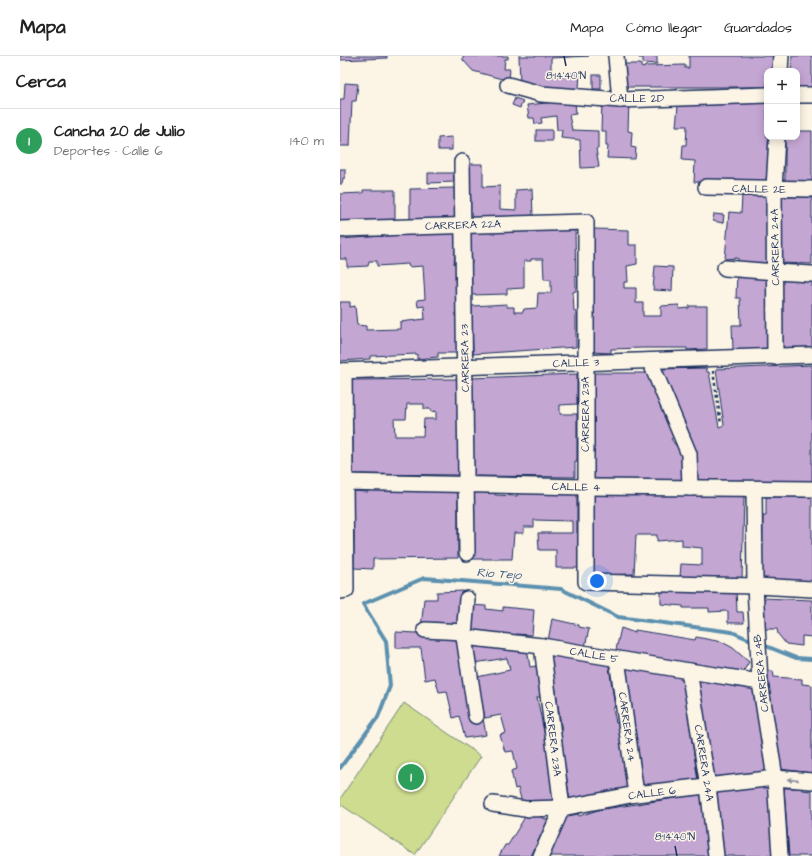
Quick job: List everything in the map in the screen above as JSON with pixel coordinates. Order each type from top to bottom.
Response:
[{"type":"street","points":[[616,56],[620,100]]},
{"type":"street","points":[[780,68],[781,56]]},
{"type":"street","name":"CALLE 2D","points":[[508,85],[541,94],[620,100],[764,95]]},
{"type":"street","points":[[800,95],[812,95]]},
{"type":"street","name":"CARRERA 24A","points":[[775,357],[774,189],[777,140]]},
{"type":"street","name":"CARRERA 23","points":[[462,162],[467,554]]},
{"type":"street","name":"CALLE 2E","points":[[706,187],[812,189]]},
{"type":"street","name":"CARRERA 22A","points":[[340,229],[586,222]]},
{"type":"street","name":"CARRERA 23A","points":[[586,222],[586,582],[755,586]]},
{"type":"street","points":[[725,268],[812,274]]},
{"type":"street","name":"CALLE 3","points":[[342,371],[812,356]]},
{"type":"street","points":[[650,361],[689,454],[690,488]]},
{"type":"street","points":[[342,371],[343,591]]},
{"type":"street","name":"CALLE 4","points":[[343,482],[585,487],[812,489]]},
{"type":"street","name":"CARRERA 24B","points":[[754,489],[755,586],[760,682],[775,778],[780,856]]},
{"type":"street","points":[[755,586],[812,589]]},
{"type":"street","points":[[467,599],[464,634],[476,716]]},
{"type":"street","name":"CALLE 5","points":[[425,630],[464,634],[542,646],[760,682]]},
{"type":"street","name":"CARRERA 23A","points":[[542,646],[562,808]]},
{"type":"street","name":"CARRERA 24","points":[[617,659],[636,794]]},
{"type":"street","name":"CARRERA 24A","points":[[689,671],[708,786],[716,856]]},
{"type":"street","name":"CALLE 6","points":[[493,804],[525,809],[562,808],[636,794],[775,778],[812,781]]},
{"type":"street","points":[[541,856],[562,808]]},
{"type":"path","points":[[711,359],[721,424]]},
{"type":"green space","points":[[404,703],[481,756],[415,855],[340,804],[340,799]]},
{"type":"building","points":[[340,56],[387,56],[387,58],[340,60]]},
{"type":"building","points":[[463,56],[508,56],[508,59],[505,59],[504,69],[510,69],[509,81],[473,71],[463,60]]},
{"type":"building","points":[[519,56],[589,56],[551,58],[551,75],[580,72],[579,89],[537,90],[520,84]]},
{"type":"building","points":[[639,56],[657,56],[657,64],[643,63],[643,58],[639,58]]},
{"type":"building","points":[[689,56],[774,56],[772,68],[764,68],[764,87],[616,87],[623,64],[641,64],[641,67],[644,68],[645,66],[685,65],[685,68],[689,68]]},
{"type":"building","points":[[792,56],[812,56],[812,89],[800,90],[800,68],[791,68]]},
{"type":"building","points":[[593,75],[601,75],[601,89],[593,89]]},
{"type":"building","points":[[345,83],[358,84],[356,101],[352,101],[350,146],[340,146],[340,99],[344,99]]},
{"type":"building","points":[[515,98],[523,101],[520,108],[512,105]]},
{"type":"building","points":[[575,100],[576,114],[569,115],[572,130],[598,131],[598,149],[596,149],[599,167],[581,168],[580,140],[561,138],[562,130],[557,130],[556,116],[541,118],[542,123],[535,124],[534,118],[529,118],[527,105]]},
{"type":"building","points":[[602,100],[629,100],[628,131],[632,132],[631,147],[636,148],[635,159],[607,158],[608,146],[606,146],[606,131],[601,131]]},
{"type":"building","points":[[764,103],[764,140],[770,140],[766,182],[694,182],[695,161],[682,160],[683,145],[686,145],[687,126],[676,126],[678,106]]},
{"type":"building","points":[[536,130],[552,130],[552,141],[536,141]]},
{"type":"building","points":[[800,131],[812,131],[812,181],[785,182],[785,140],[800,140]]},
{"type":"building","points":[[452,137],[452,150],[438,150],[438,138]]},
{"type":"building","points":[[463,164],[483,164],[483,187],[500,186],[500,209],[516,210],[516,190],[532,189],[533,216],[464,218]]},
{"type":"building","points":[[340,169],[345,169],[345,178],[343,178],[342,184],[340,184]]},
{"type":"building","points":[[428,173],[453,173],[454,182],[428,183]]},
{"type":"building","points":[[455,188],[455,219],[410,220],[410,189]]},
{"type":"building","points":[[363,190],[395,190],[395,223],[340,225],[340,194],[363,193]]},
{"type":"building","points":[[769,195],[768,264],[738,262],[738,258],[725,259],[729,212],[741,213],[742,196]]},
{"type":"building","points":[[781,197],[812,197],[812,264],[780,263]]},
{"type":"building","points":[[714,214],[724,215],[723,223],[713,221]]},
{"type":"building","points":[[575,227],[576,291],[573,292],[574,311],[576,311],[576,347],[473,354],[472,306],[507,304],[507,307],[514,307],[514,312],[523,312],[524,309],[537,308],[538,293],[551,293],[551,279],[544,279],[543,259],[531,259],[531,261],[524,261],[524,288],[507,289],[507,294],[471,295],[469,264],[472,264],[470,232]]},
{"type":"building","points":[[594,229],[629,230],[629,245],[637,245],[637,264],[627,266],[628,282],[624,282],[624,288],[636,288],[636,303],[643,303],[643,316],[661,316],[661,306],[679,305],[679,309],[689,308],[689,306],[707,306],[707,349],[687,350],[687,348],[642,348],[611,349],[611,353],[592,352]]},
{"type":"building","points":[[456,231],[457,250],[455,250],[454,264],[457,264],[458,353],[438,353],[438,357],[417,359],[417,354],[370,356],[370,359],[340,361],[340,302],[350,302],[350,307],[355,306],[357,325],[366,326],[366,330],[400,329],[400,322],[425,319],[424,306],[418,307],[417,300],[425,299],[423,266],[409,267],[408,264],[377,266],[377,261],[369,261],[368,266],[347,267],[347,259],[340,259],[340,239]]},
{"type":"building","points":[[655,266],[673,267],[672,291],[653,290]]},
{"type":"building","points":[[767,271],[767,350],[733,350],[732,325],[741,325],[740,298],[736,298],[737,272]]},
{"type":"building","points":[[781,271],[812,273],[812,347],[780,348]]},
{"type":"building","points":[[812,365],[812,481],[694,480],[659,369],[706,368],[707,372],[709,372],[719,427],[724,425],[716,369]]},
{"type":"building","points":[[591,373],[648,373],[675,438],[671,439],[685,457],[686,480],[593,479]]},
{"type":"building","points":[[577,374],[577,404],[560,405],[560,414],[577,414],[577,462],[575,462],[575,477],[472,476],[472,378]]},
{"type":"building","points":[[458,379],[458,475],[353,474],[353,431],[351,431],[352,380]],"holes":[[[407,404],[424,404],[424,409],[430,409],[431,412],[436,411],[436,419],[424,419],[423,436],[395,436],[394,419],[406,419]]]},
{"type":"building","points":[[368,490],[458,491],[458,558],[373,559],[373,569],[354,568],[354,529],[351,529],[353,491],[368,492]]},
{"type":"building","points":[[474,492],[517,496],[518,493],[577,493],[577,533],[579,533],[578,568],[556,568],[556,550],[539,550],[538,533],[572,533],[572,521],[534,520],[534,527],[524,527],[524,533],[514,533],[512,559],[471,559]]},
{"type":"building","points":[[593,494],[744,495],[742,580],[680,577],[681,564],[702,565],[702,548],[682,546],[682,539],[657,541],[657,535],[636,535],[634,574],[592,575]]},
{"type":"building","points":[[766,497],[812,497],[812,582],[762,580],[763,516],[766,516]]},
{"type":"building","points":[[661,586],[736,589],[737,612],[743,612],[744,623],[728,623],[728,611],[709,612],[709,608],[683,608],[683,606],[661,604]]},
{"type":"building","points":[[463,591],[461,629],[421,628],[424,599],[437,599],[437,592]]},
{"type":"building","points":[[762,598],[812,600],[812,637],[802,636],[802,646],[786,644],[778,634],[777,629],[764,629]]},
{"type":"building","points":[[469,605],[486,606],[486,609],[503,611],[503,607],[534,610],[532,635],[516,634],[516,636],[466,633]]},
{"type":"building","points":[[552,619],[579,625],[579,627],[589,629],[585,647],[548,641]]},
{"type":"building","points":[[621,628],[635,633],[635,630],[695,640],[696,637],[722,642],[733,648],[749,662],[743,672],[615,654]]},
{"type":"building","points":[[396,632],[457,635],[483,718],[486,735],[465,738],[459,716],[453,718],[447,691],[439,692],[435,678],[425,680],[421,648],[396,648]]},
{"type":"building","points":[[470,643],[527,649],[530,667],[536,666],[542,697],[537,697],[550,762],[554,802],[523,806],[518,788],[515,789],[511,771],[517,769],[513,751],[505,752],[500,735],[506,733],[501,715],[485,718],[477,677],[510,670],[507,658],[474,663]]},
{"type":"building","points":[[550,651],[608,660],[615,707],[613,708],[616,723],[618,723],[629,791],[570,802],[560,733],[562,732]]},
{"type":"building","points":[[624,664],[682,674],[698,781],[642,790]]},
{"type":"building","points":[[767,671],[773,671],[774,677],[802,679],[802,684],[812,685],[812,773],[780,769]]},
{"type":"building","points":[[694,676],[753,685],[767,772],[711,780]]},
{"type":"building","points":[[768,785],[773,856],[723,856],[713,792]]},
{"type":"building","points":[[784,788],[801,788],[802,790],[812,791],[812,856],[789,856]]},
{"type":"building","points":[[701,794],[708,856],[546,856],[563,817],[578,814],[579,816],[598,810]]},
{"type":"building","points":[[528,812],[548,820],[531,856],[499,856],[505,845],[508,845]]},
{"type":"waterway","name":"Rio Tejo","points":[[340,768],[378,717],[390,686],[386,641],[363,604],[424,578],[561,589],[618,617],[732,632],[755,642]]},
{"type":"waterway","name":"Rio Tejo","points":[[761,644],[796,658],[812,659]]},
{"type":"place","name":"Cancha 20 de Julio","points":[[411,777]]}]
